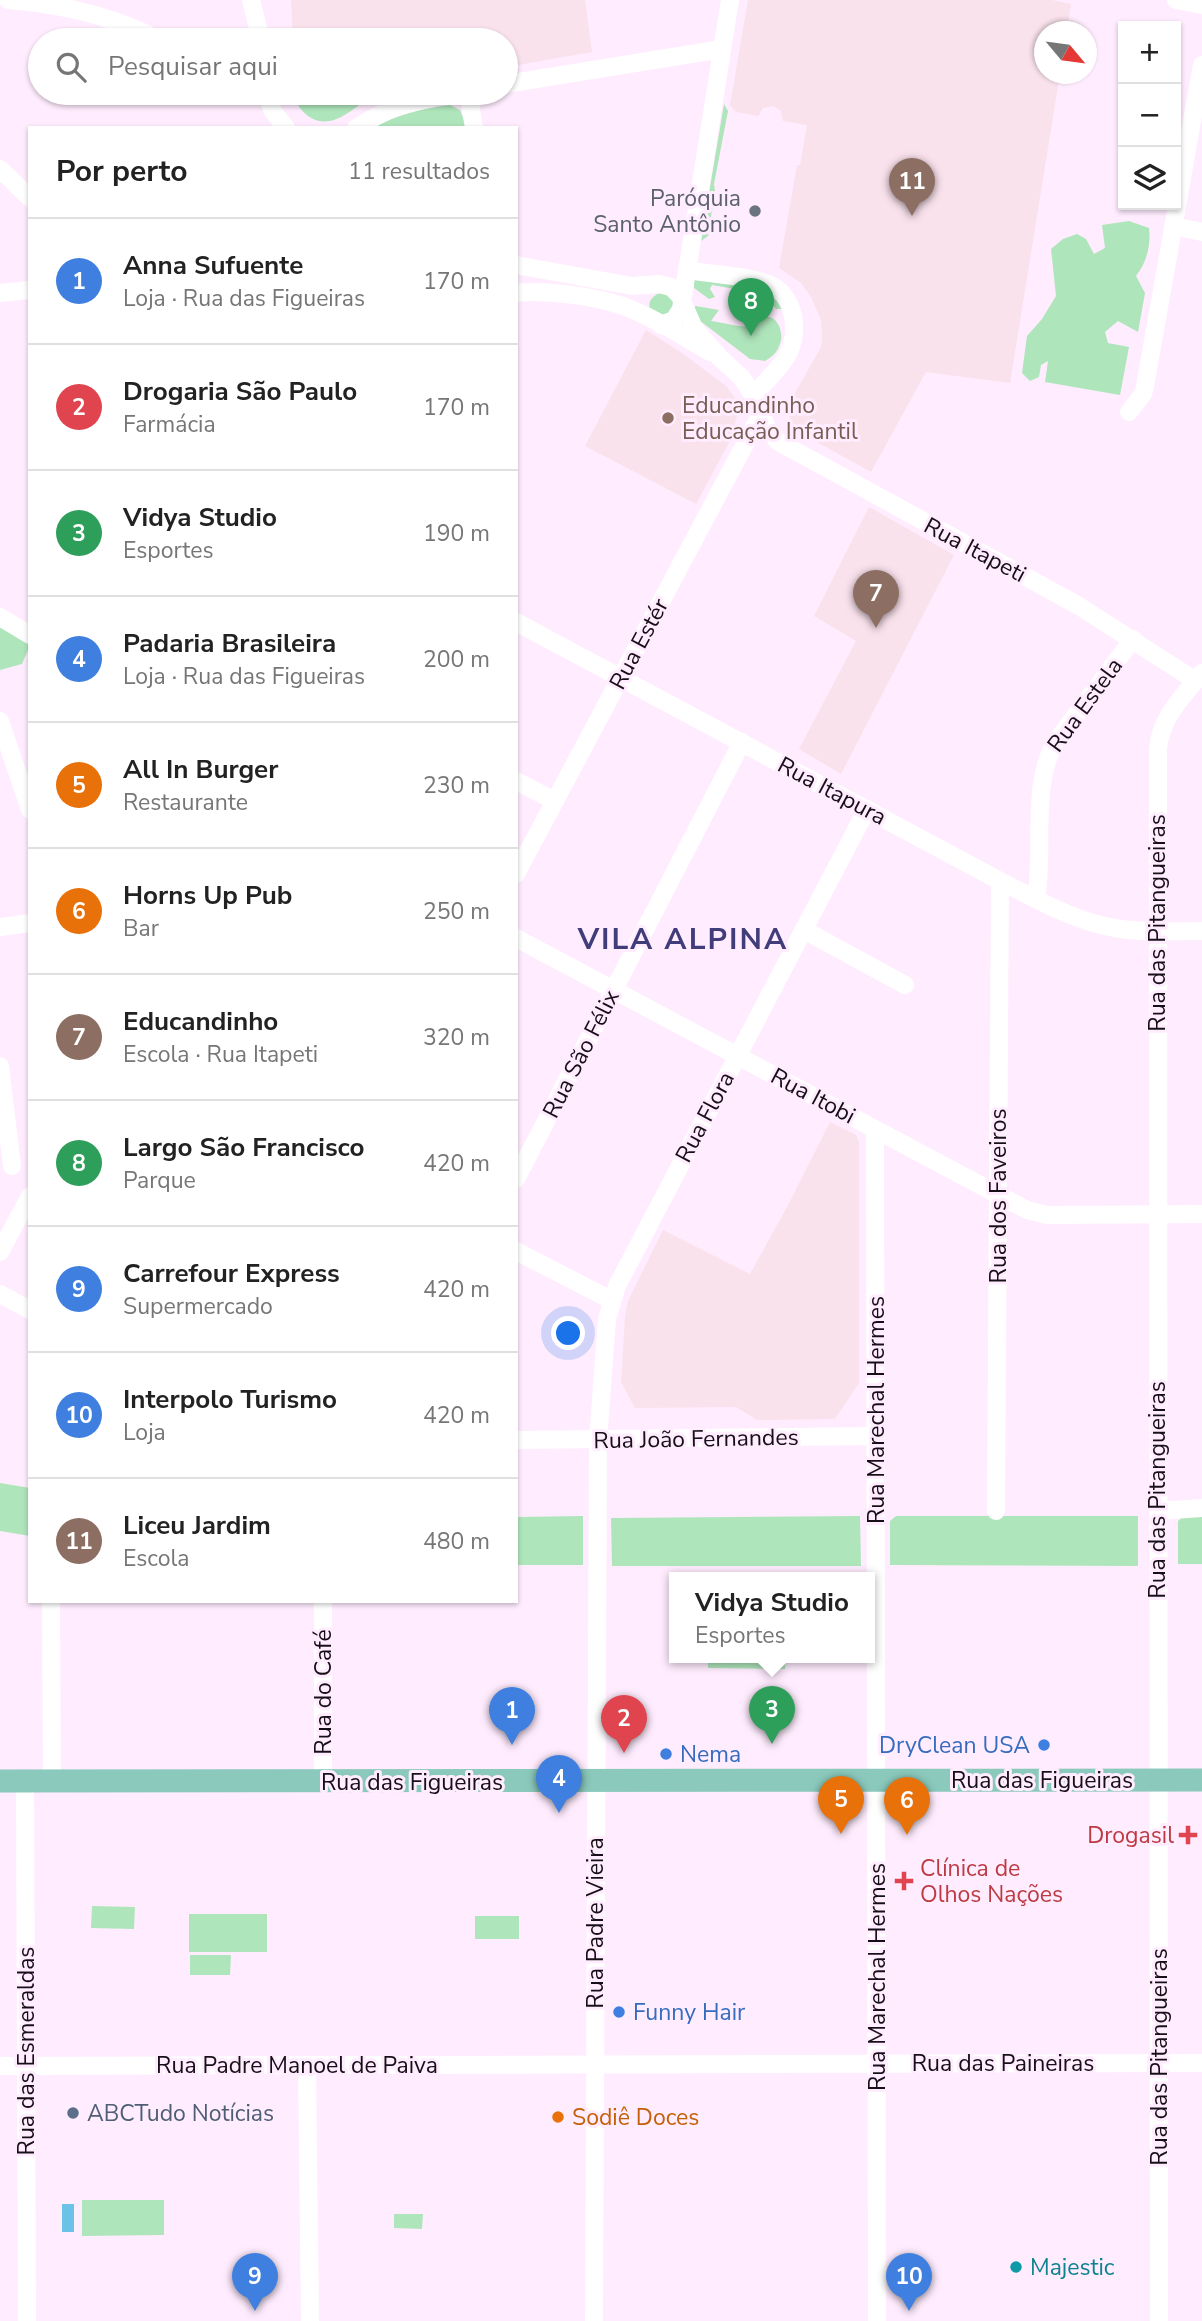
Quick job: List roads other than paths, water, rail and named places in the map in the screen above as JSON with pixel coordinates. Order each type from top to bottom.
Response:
[{"type":"main road","name":"Rua das Figueiras","points":[[0,1781],[1202,1780]]},
{"type":"street","points":[[8,0],[89,13],[132,28]]},
{"type":"street","points":[[251,0],[259,28]]},
{"type":"street","points":[[261,28],[265,0]]},
{"type":"street","points":[[661,325],[676,318],[682,303],[730,0]]},
{"type":"street","points":[[1176,0],[1202,5]]},
{"type":"street","points":[[518,83],[722,49]]},
{"type":"street","points":[[1129,412],[1143,394],[1145,386],[1202,65]]},
{"type":"street","points":[[271,105],[284,126]]},
{"type":"street","points":[[359,126],[398,105]]},
{"type":"street","points":[[470,105],[474,126]]},
{"type":"street","points":[[0,169],[28,196]]},
{"type":"street","points":[[1173,226],[1202,232]]},
{"type":"street","points":[[642,315],[639,303],[641,296],[688,262]]},
{"type":"street","points":[[688,262],[765,283],[780,290],[791,307],[794,328],[793,342],[788,354],[753,395]]},
{"type":"street","points":[[518,265],[632,286],[655,285],[676,291],[694,328],[719,357]]},
{"type":"street","points":[[0,293],[28,290]]},
{"type":"street","points":[[518,293],[562,294],[620,305],[719,357]]},
{"type":"street","name":"Rua Itapeti","points":[[719,357],[742,378],[772,435],[786,447],[1079,606],[1199,677]]},
{"type":"street","name":"Rua Estér","points":[[518,870],[761,414]]},
{"type":"street","points":[[0,617],[28,634]]},
{"type":"street","name":"Rua Itapura","points":[[518,623],[1036,899],[1100,925],[1158,931],[1202,931]]},
{"type":"street","name":"Rua Estela","points":[[1036,899],[1042,775],[1046,757],[1133,639]]},
{"type":"street","name":"Rua das Pitangueiras","points":[[1160,2321],[1157,1215],[1159,736],[1173,708],[1199,677]]},
{"type":"street","points":[[0,721],[28,804]]},
{"type":"street","name":"Rua São Félix","points":[[518,1175],[742,742]]},
{"type":"street","points":[[518,781],[555,801]]},
{"type":"street","name":"Rua Flora","points":[[598,1440],[607,1319],[611,1300],[867,809]]},
{"type":"street","name":"Rua dos Faveiros","points":[[996,1511],[1000,881]]},
{"type":"street","points":[[0,927],[28,923]]},
{"type":"street","points":[[804,930],[905,985]]},
{"type":"street","name":"Rua Itobi","points":[[518,939],[1027,1210],[1047,1215],[1202,1214]]},
{"type":"street","points":[[0,1066],[12,1166]]},
{"type":"street","name":"Rua Marechal Hermes","points":[[875,1129],[877,2321]]},
{"type":"street","points":[[0,1252],[28,1200]]},
{"type":"street","points":[[518,1252],[611,1300]]},
{"type":"street","points":[[0,1294],[28,1309]]},
{"type":"street","name":"Rua João Fernandes","points":[[518,1440],[876,1436]]},
{"type":"street","name":"Rua Padre Vieira","points":[[594,2321],[598,1440]]},
{"type":"street","points":[[1158,1511],[1202,1508]]},
{"type":"street","points":[[51,1603],[52,1781]]},
{"type":"street","name":"Rua do Café","points":[[323,1603],[323,1782]]},
{"type":"street","name":"Rua das Esmeraldas","points":[[25,1781],[27,2321]]},
{"type":"street","name":"Rua das Paineiras","points":[[595,2064],[1202,2063]]},
{"type":"street","name":"Rua Padre Manoel de Paiva","points":[[0,2066],[595,2064]]},
{"type":"street","points":[[307,2065],[310,2321]]},
{"type":"water","points":[[62,2204],[74,2204],[74,2232],[62,2232]]},
{"type":"place","name":"Paróquia Santo Antônio","points":[[755,211]]},
{"type":"place","name":"Liceu Jardim","points":[[912,216]]},
{"type":"place","name":"Largo São Francisco","points":[[751,336]]},
{"type":"place","name":"Educandinho Educação Infantil","points":[[668,418]]},
{"type":"place","name":"Educandinho","points":[[876,628]]},
{"type":"place","name":"Vidya Studio","points":[[772,1744]]},
{"type":"place","name":"Anna Sufuente","points":[[512,1745]]},
{"type":"place","name":"DryClean USA","points":[[1044,1745]]},
{"type":"place","name":"Drogaria São Paulo","points":[[624,1753]]},
{"type":"place","name":"Nema","points":[[666,1754]]},
{"type":"place","name":"Padaria Brasileira","points":[[559,1813]]},
{"type":"place","name":"All In Burger","points":[[841,1834]]},
{"type":"place","name":"Horns Up Pub","points":[[907,1835]]},
{"type":"place","name":"Drogasil","points":[[1188,1835]]},
{"type":"place","name":"Clínica de Olhos Nações","points":[[904,1881]]},
{"type":"place","name":"Funny Hair","points":[[619,2012]]},
{"type":"place","name":"ABCTudo Notícias","points":[[73,2113]]},
{"type":"place","name":"Sodiê Doces","points":[[558,2117]]},
{"type":"place","name":"Majestic","points":[[1016,2267]]},
{"type":"place","name":"Carrefour Express","points":[[255,2311]]},
{"type":"place","name":"Interpolo Turismo","points":[[909,2311]]},
{"type":"district","name":"VILA ALPINA","points":[[683,939]]}]
